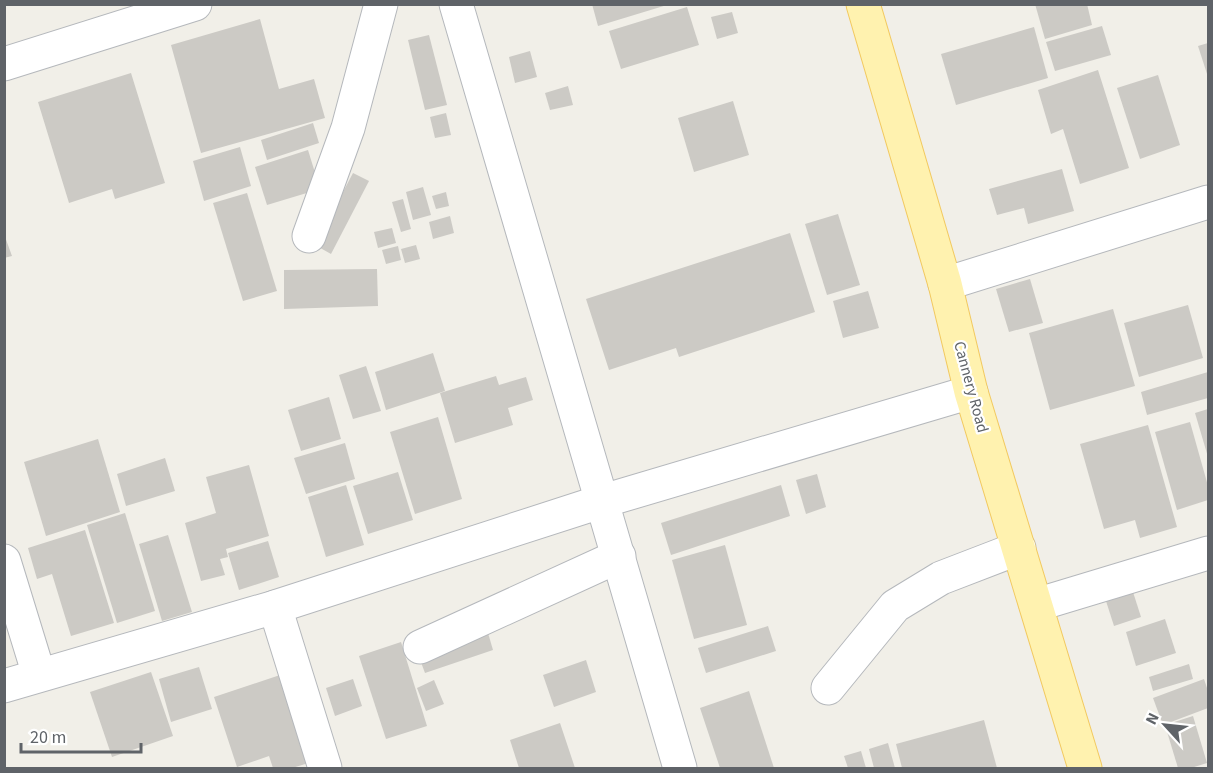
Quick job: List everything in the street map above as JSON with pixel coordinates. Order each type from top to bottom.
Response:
[{"type":"main road","name":"Cannery Road","points":[[863,4],[945,284],[971,392],[1085,768]]},
{"type":"street","points":[[4,64],[195,4]]},
{"type":"street","points":[[309,236],[348,128],[381,4]]},
{"type":"street","points":[[456,4],[680,768]]},
{"type":"street","points":[[945,284],[1209,202]]},
{"type":"street","points":[[4,686],[275,607],[603,501],[971,392]]},
{"type":"street","points":[[828,688],[895,606],[941,578],[1019,548]]},
{"type":"street","points":[[1036,605],[1209,553]]},
{"type":"street","points":[[420,647],[619,556]]},
{"type":"street","points":[[4,561],[39,675]]},
{"type":"street","points":[[275,607],[325,768]]},
{"type":"building","points":[[592,4],[667,4],[667,5],[598,26]]},
{"type":"building","points":[[1035,4],[1087,4],[1092,25],[1045,39]]},
{"type":"building","points":[[687,7],[699,45],[621,69],[609,31]]},
{"type":"building","points":[[732,12],[738,33],[717,39],[711,17]]},
{"type":"building","points":[[260,19],[279,89],[314,79],[325,118],[201,153],[171,45]]},
{"type":"building","points":[[1102,26],[1111,55],[1055,71],[1046,42]]},
{"type":"building","points":[[1034,27],[1048,78],[956,105],[941,54]]},
{"type":"building","points":[[429,35],[447,105],[425,110],[408,40]]},
{"type":"building","points":[[1208,43],[1208,77],[1198,46]]},
{"type":"building","points":[[530,51],[537,77],[515,83],[509,57]]},
{"type":"building","points":[[1098,70],[1129,168],[1080,184],[1063,129],[1051,134],[1038,90]]},
{"type":"building","points":[[131,73],[165,183],[115,199],[112,189],[69,203],[38,102]]},
{"type":"building","points":[[1158,75],[1180,145],[1140,159],[1117,88]]},
{"type":"building","points":[[568,86],[573,105],[550,110],[545,93]]},
{"type":"building","points":[[733,101],[749,155],[694,172],[678,118]]},
{"type":"building","points":[[446,113],[451,135],[435,138],[430,117]]},
{"type":"building","points":[[313,123],[319,143],[267,160],[261,140]]},
{"type":"building","points":[[240,147],[251,186],[204,201],[193,161]]},
{"type":"building","points":[[308,150],[320,189],[267,205],[255,167]]},
{"type":"building","points":[[1062,169],[1074,211],[1028,224],[1024,208],[997,215],[989,189]]},
{"type":"building","points":[[353,173],[369,181],[331,254],[315,245]]},
{"type":"building","points":[[423,187],[431,215],[413,220],[406,192]]},
{"type":"building","points":[[446,192],[449,206],[436,209],[432,196]]},
{"type":"building","points":[[247,193],[277,291],[243,301],[213,203]]},
{"type":"building","points":[[403,199],[411,229],[401,232],[392,202]]},
{"type":"building","points":[[838,214],[860,285],[827,295],[805,224]]},
{"type":"building","points":[[450,216],[454,233],[433,239],[429,222]]},
{"type":"building","points":[[392,228],[396,243],[378,248],[374,232]]},
{"type":"building","points":[[790,233],[815,312],[679,357],[676,348],[609,370],[586,299]]},
{"type":"building","points":[[4,234],[12,256],[4,258]]},
{"type":"building","points":[[416,245],[420,259],[405,263],[401,249]]},
{"type":"building","points":[[398,246],[401,260],[386,264],[382,250]]},
{"type":"building","points":[[377,269],[378,306],[284,309],[284,270]]},
{"type":"building","points":[[1030,279],[1043,323],[1009,332],[996,289]]},
{"type":"building","points":[[868,291],[879,328],[843,338],[833,301]]},
{"type":"building","points":[[1188,305],[1203,358],[1139,377],[1124,323]]},
{"type":"building","points":[[1113,309],[1135,386],[1050,410],[1029,333]]},
{"type":"building","points":[[433,353],[445,391],[386,410],[375,372]]},
{"type":"building","points":[[366,366],[381,411],[353,419],[339,375]]},
{"type":"building","points":[[1208,372],[1208,398],[1147,415],[1141,392]]},
{"type":"building","points":[[496,376],[499,385],[526,377],[533,400],[508,408],[513,425],[455,443],[440,393]]},
{"type":"building","points":[[329,397],[341,439],[301,451],[288,410]]},
{"type":"building","points":[[1208,409],[1208,457],[1195,413]]},
{"type":"building","points":[[438,417],[462,499],[415,514],[390,432]]},
{"type":"building","points":[[1190,422],[1208,486],[1208,500],[1177,510],[1155,432]]},
{"type":"building","points":[[1148,425],[1177,527],[1140,538],[1135,520],[1104,529],[1080,444]]},
{"type":"building","points":[[98,439],[120,512],[46,536],[24,462]]},
{"type":"building","points":[[345,443],[355,479],[306,494],[294,458]]},
{"type":"building","points":[[165,458],[175,491],[126,506],[117,474]]},
{"type":"building","points":[[249,465],[269,536],[226,549],[228,557],[220,559],[225,575],[201,581],[185,523],[216,513],[206,477]]},
{"type":"building","points":[[398,472],[413,520],[368,534],[353,486]]},
{"type":"building","points":[[817,474],[826,507],[806,514],[796,480]]},
{"type":"building","points":[[346,485],[364,545],[326,557],[308,497]]},
{"type":"building","points":[[781,485],[790,516],[671,555],[661,523]]},
{"type":"building","points":[[125,513],[155,611],[117,623],[87,525]]},
{"type":"building","points":[[85,530],[114,623],[71,636],[52,574],[37,579],[28,548]]},
{"type":"building","points":[[168,535],[192,612],[162,621],[139,544]]},
{"type":"building","points":[[268,541],[279,577],[239,590],[228,553]]},
{"type":"building","points":[[725,545],[747,625],[694,639],[672,560]]},
{"type":"building","points":[[1133,592],[1141,617],[1114,626],[1106,601]]},
{"type":"building","points":[[1165,619],[1176,653],[1136,666],[1126,632]]},
{"type":"building","points":[[768,626],[776,651],[706,673],[698,648]]},
{"type":"building","points":[[488,633],[493,650],[425,673],[419,657]]},
{"type":"building","points":[[401,642],[427,726],[386,739],[359,656]]},
{"type":"building","points":[[586,660],[596,692],[554,707],[543,675]]},
{"type":"building","points":[[1189,664],[1193,679],[1153,691],[1149,677]]},
{"type":"building","points":[[199,667],[212,709],[171,722],[159,679]]},
{"type":"building","points":[[151,672],[173,736],[112,757],[90,692]]},
{"type":"building","points":[[283,674],[312,762],[292,768],[273,768],[269,756],[237,767],[214,697]]},
{"type":"building","points":[[353,679],[362,706],[335,716],[326,688]]},
{"type":"building","points":[[1204,679],[1208,691],[1208,708],[1163,725],[1153,698]]},
{"type":"building","points":[[434,680],[444,704],[426,711],[417,688]]},
{"type":"building","points":[[749,691],[774,768],[720,768],[700,708]]},
{"type":"building","points":[[1193,716],[1207,763],[1191,768],[1178,768],[1165,725]]},
{"type":"building","points":[[984,720],[997,768],[902,768],[896,744]]},
{"type":"building","points":[[560,723],[575,768],[519,768],[510,740]]},
{"type":"building","points":[[888,743],[895,768],[874,768],[869,749]]},
{"type":"building","points":[[861,751],[866,768],[848,768],[844,756]]}]
